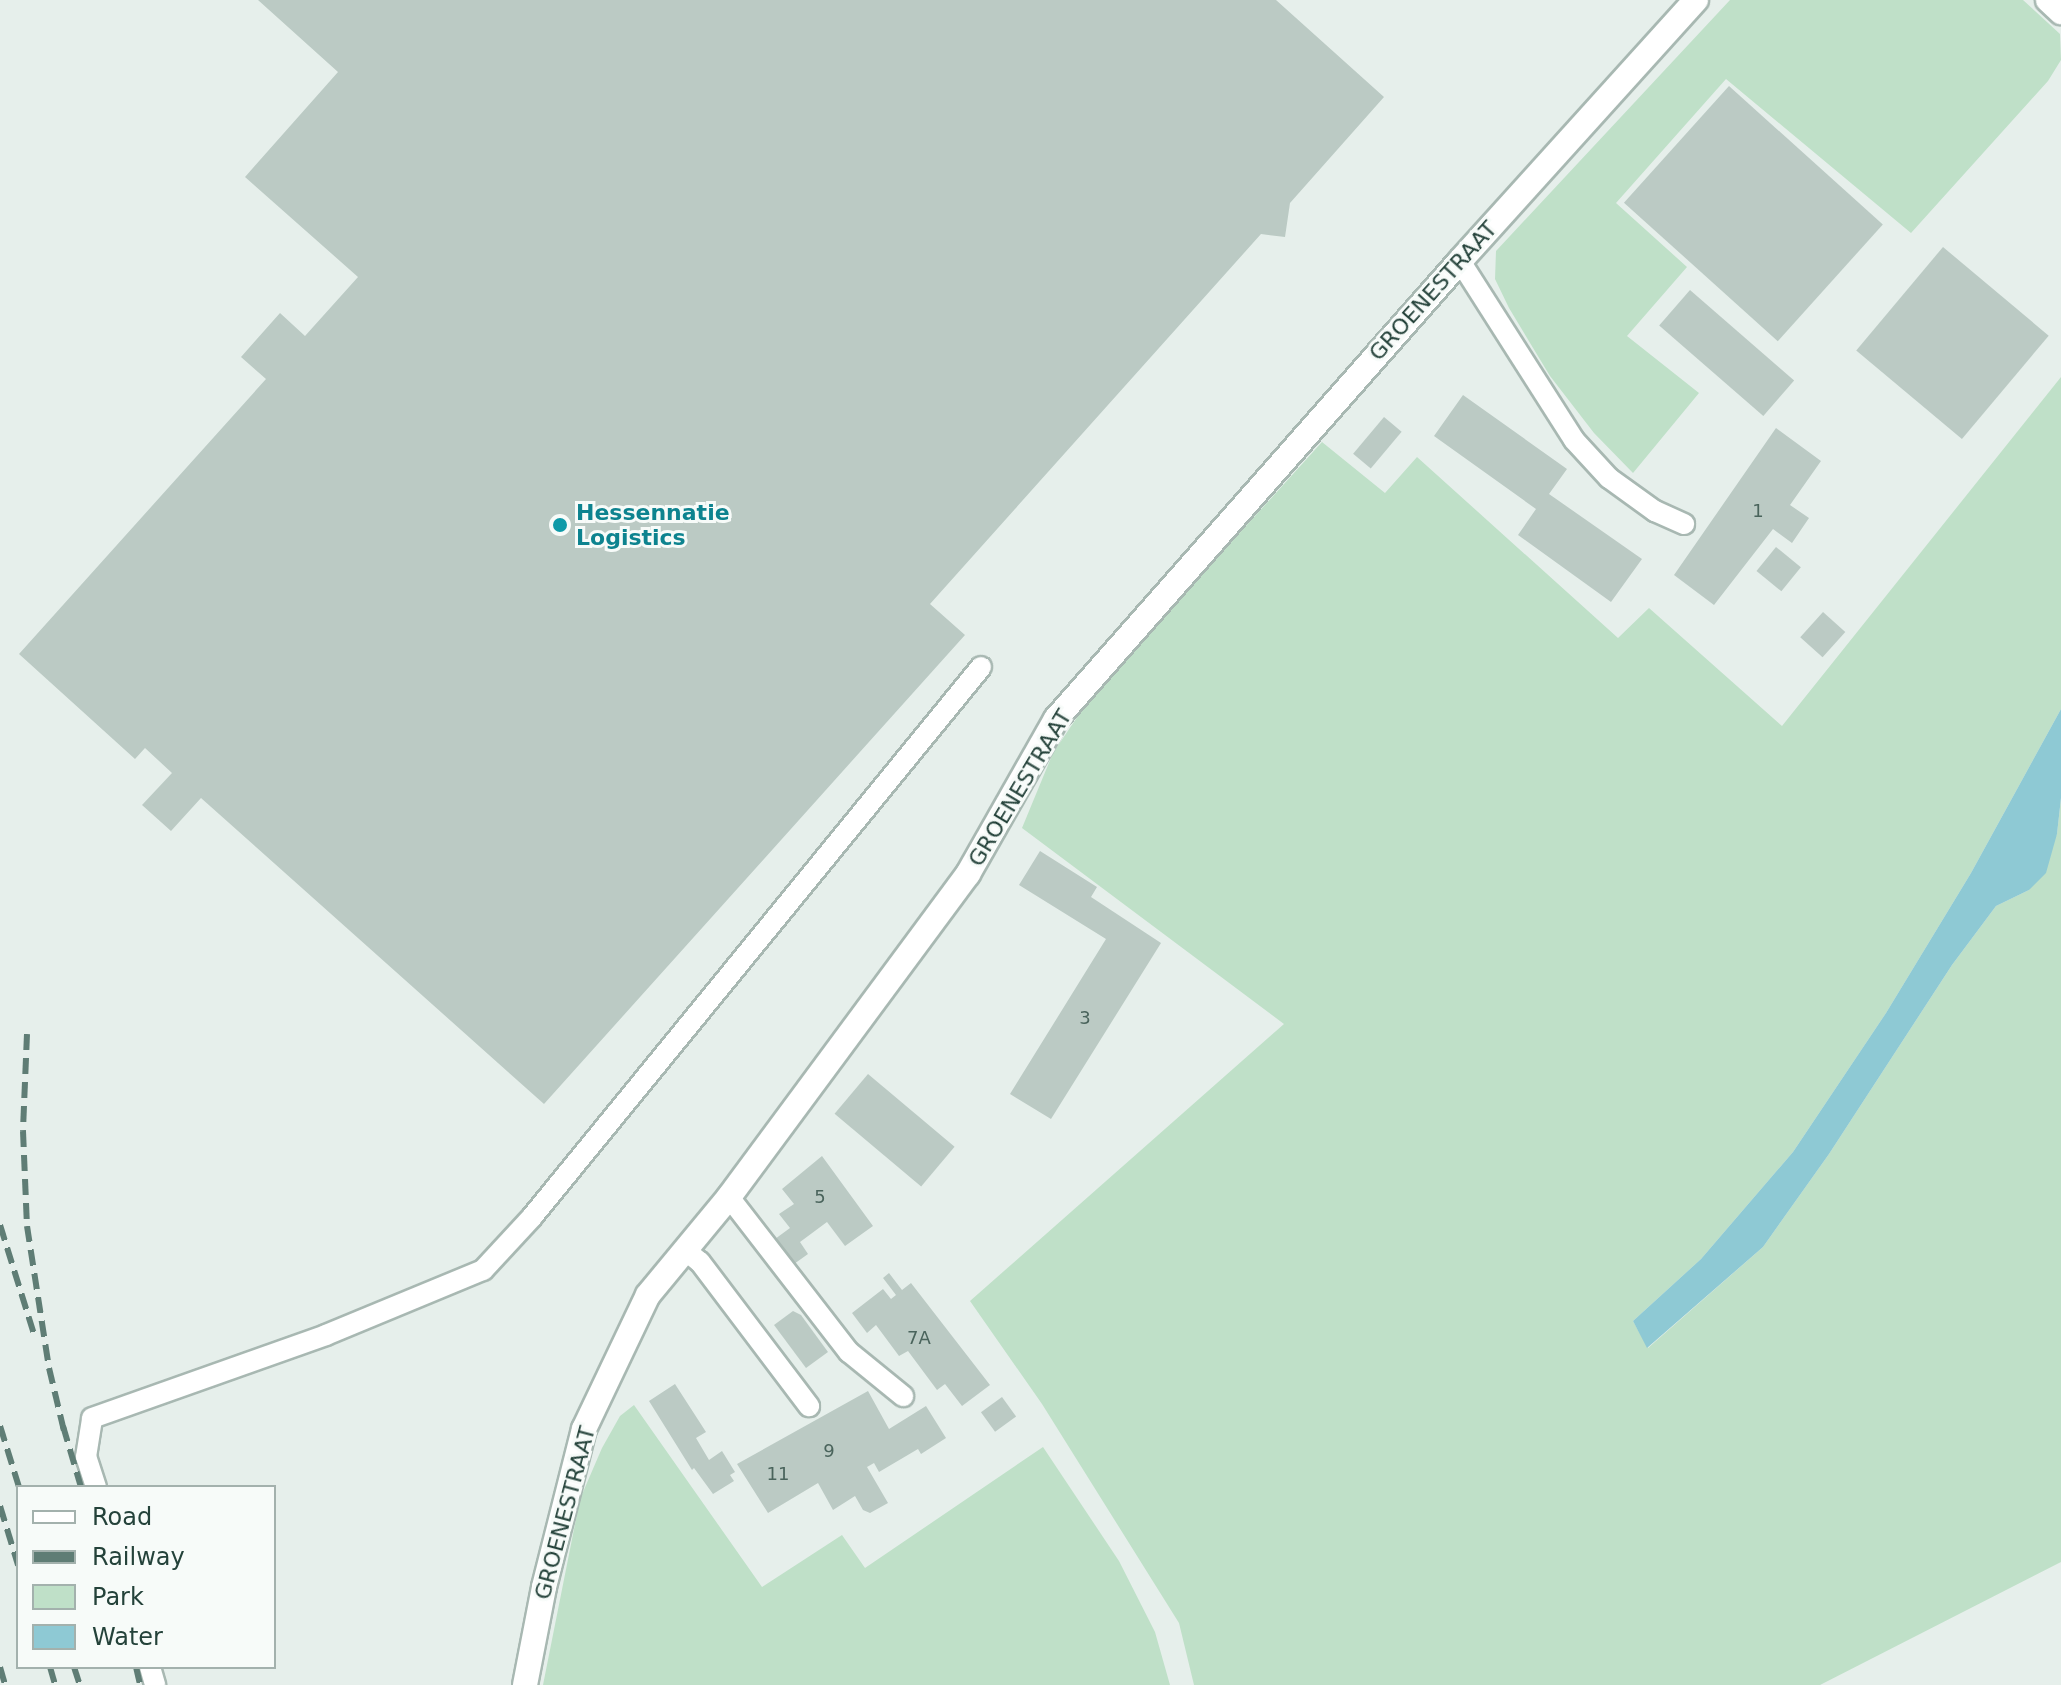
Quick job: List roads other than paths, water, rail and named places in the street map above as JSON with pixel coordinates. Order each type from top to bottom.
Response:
[{"type":"street","name":"GROENESTRAAT","points":[[525,1685],[544,1587],[584,1429],[648,1295],[729,1197],[968,874],[1056,719],[1460,261],[1696,0]]},
{"type":"street","points":[[2048,0],[2061,12]]},
{"type":"lane","points":[[1460,261],[1574,440],[1609,478],[1655,511],[1684,524]]},
{"type":"lane","points":[[95,1485],[86,1457],[92,1418],[326,1335],[483,1270],[532,1217],[981,667]]},
{"type":"lane","points":[[729,1197],[849,1352],[903,1396]]},
{"type":"lane","points":[[685,1250],[700,1262],[809,1406]]},
{"type":"water","points":[[2061,709],[2061,798],[2057,834],[2046,873],[2029,890],[1996,906],[1952,965],[1829,1154],[1763,1247],[1647,1348],[1633,1321],[1701,1259],[1793,1152],[1886,1013],[1971,873]]},
{"type":"railway","points":[[27,1034],[23,1131],[27,1226],[49,1368],[65,1435]]},
{"type":"railway","points":[[0,1225],[34,1334]]},
{"type":"railway","points":[[0,1426],[18,1485]]},
{"type":"railway","points":[[63,1426],[80,1485]]},
{"type":"railway","points":[[0,1506],[16,1558]]},
{"type":"railway","points":[[0,1667],[5,1685]]},
{"type":"railway","points":[[51,1669],[55,1685]]},
{"type":"railway","points":[[75,1669],[80,1685]]},
{"type":"railway","points":[[136,1669],[140,1685]]},
{"type":"place","name":"Hessennatie Logistics","points":[[560,525]]}]
